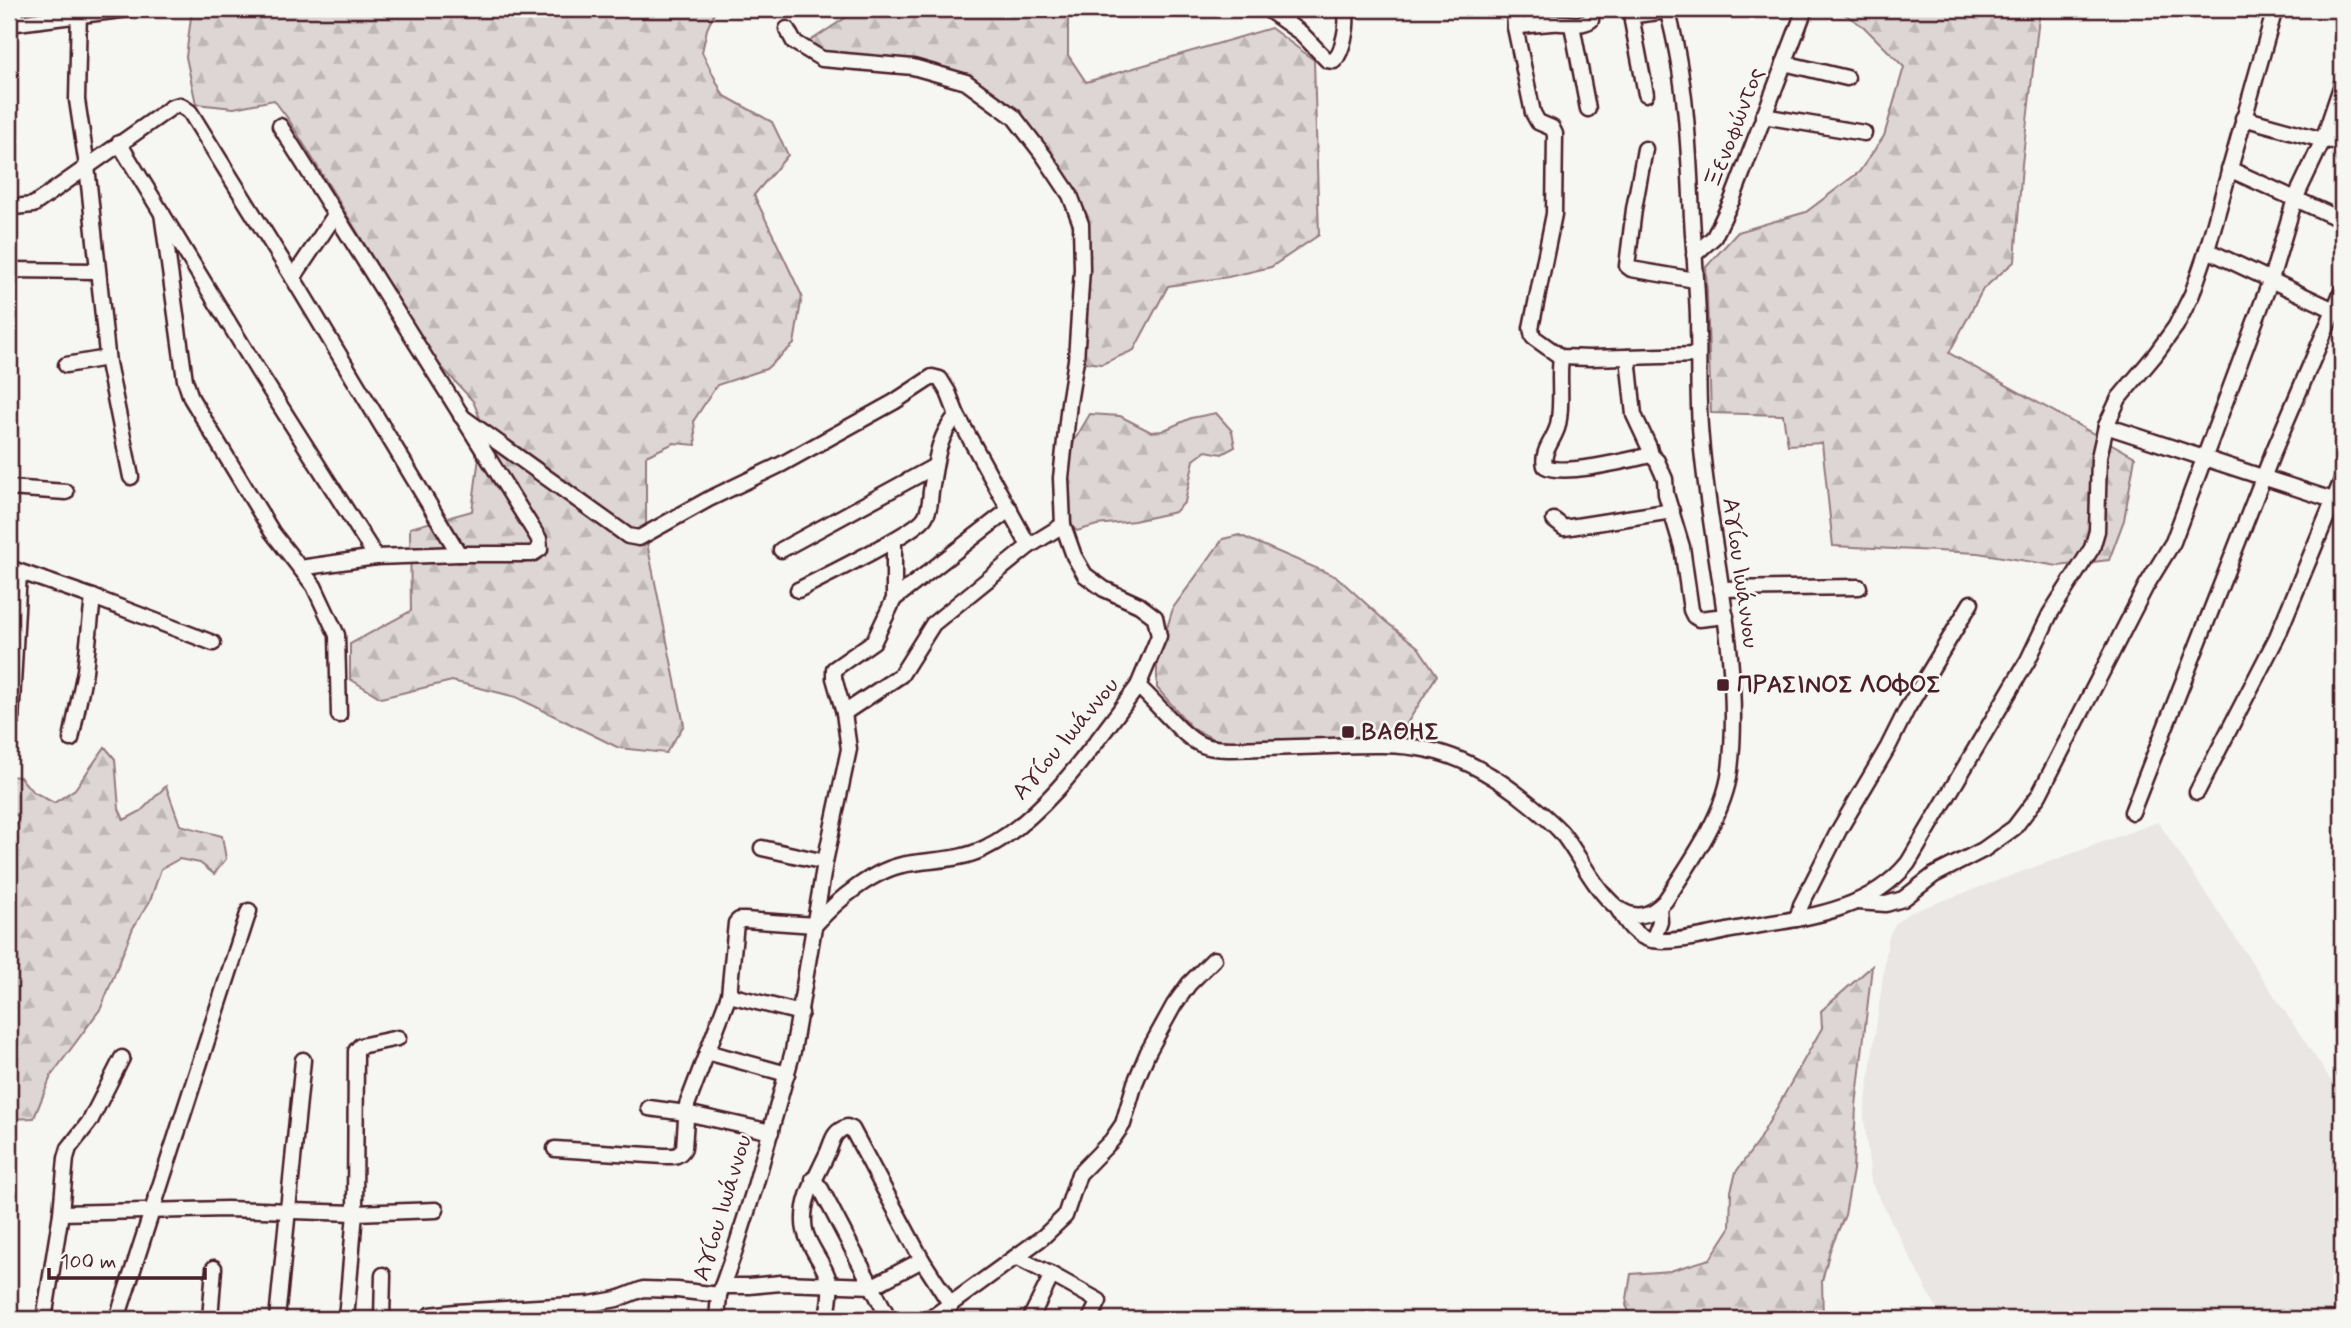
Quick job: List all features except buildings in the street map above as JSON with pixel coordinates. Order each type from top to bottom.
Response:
[{"type":"street","points":[[13,18],[129,9]]},
{"type":"street","points":[[1267,9],[1301,33],[1327,60],[1334,61],[1338,56],[1346,22],[1344,9]]},
{"type":"street","points":[[1514,9],[1515,27],[1533,114],[1535,120],[1552,128],[1555,134],[1554,214],[1531,333],[1533,337],[1561,357],[1698,355]]},
{"type":"street","points":[[1515,27],[1553,22],[1572,25],[1586,23],[1591,20],[1592,9]]},
{"type":"street","name":"Ξενοφώντος","points":[[1694,254],[1714,237],[1724,217],[1805,9]]},
{"type":"street","points":[[1618,908],[1643,915],[1659,907],[1660,922],[1653,940],[1692,937],[1797,919],[1841,908],[1857,902],[1898,875],[1908,863],[2028,660],[2050,614],[2085,561],[2097,531],[2099,457],[2106,426],[2119,398],[2176,326],[2192,294],[2275,9]]},
{"type":"street","points":[[1646,94],[1632,21],[1635,15],[1640,13],[1667,10]]},
{"type":"street","name":"Αγίου Ιωάννου","points":[[1659,907],[1678,882],[1720,805],[1730,771],[1732,729],[1726,616],[1706,499],[1700,435],[1690,144],[1682,74],[1667,10]]},
{"type":"street","points":[[79,12],[77,100],[107,358],[131,477]]},
{"type":"street","points":[[1572,25],[1588,109]]},
{"type":"street","points":[[787,29],[794,42],[822,59],[913,67],[966,82],[1014,117],[1070,195],[1081,224],[1082,269],[1076,360],[1061,478],[1063,526],[1074,556],[1086,575],[1104,589],[1139,605],[1155,617],[1159,636],[1138,686]]},
{"type":"street","points":[[1784,63],[1847,78]]},
{"type":"street","points":[[1857,902],[1886,904],[1903,899],[1934,875],[1983,850],[2014,828],[2039,795],[2146,586],[2174,542],[2271,279],[2295,199],[2323,140],[2342,83]]},
{"type":"street","points":[[9,205],[33,205],[172,107],[180,105],[190,112],[459,554]]},
{"type":"street","points":[[1763,116],[1864,134]]},
{"type":"street","points":[[2243,118],[2323,140],[2342,142]]},
{"type":"street","points":[[280,127],[539,539],[540,549],[532,554],[376,557],[300,568]]},
{"type":"street","points":[[119,143],[258,371],[376,557]]},
{"type":"street","points":[[1644,149],[1633,209],[1628,266],[1631,269],[1695,280]]},
{"type":"street","points":[[2230,169],[2342,220]]},
{"type":"street","points":[[162,213],[185,380],[191,398],[272,532],[314,586],[337,635],[339,715]]},
{"type":"street","points":[[293,278],[335,215]]},
{"type":"street","points":[[2207,250],[2334,310]]},
{"type":"street","points":[[9,270],[97,271]]},
{"type":"street","points":[[2132,812],[2263,478],[2342,291]]},
{"type":"street","points":[[1561,357],[1558,427],[1545,454],[1545,466],[1557,471],[1651,455]]},
{"type":"street","points":[[1628,357],[1634,415],[1651,455],[1661,468],[1682,547],[1694,615],[1699,619],[1726,616]]},
{"type":"street","points":[[66,365],[107,358]]},
{"type":"street","points":[[460,416],[628,536],[639,538],[709,499],[782,464],[894,402],[932,377],[940,379],[948,392],[957,415],[1029,546]]},
{"type":"street","points":[[798,590],[894,540],[924,520],[929,510],[935,466],[944,430],[957,415]]},
{"type":"street","points":[[2106,426],[2337,502]]},
{"type":"street","points":[[781,550],[935,466]]},
{"type":"street","points":[[2197,792],[2277,637],[2337,502],[2342,480]]},
{"type":"street","points":[[9,488],[66,492]]},
{"type":"street","points":[[894,599],[1010,509]]},
{"type":"street","points":[[1554,520],[1564,528],[1672,511]]},
{"type":"street","points":[[844,713],[901,675],[933,624],[1029,546],[1063,526]]},
{"type":"street","points":[[555,1149],[676,1156],[684,1148],[687,1105],[729,995],[736,923],[739,920],[815,925],[825,862],[849,749],[834,670],[874,641],[894,599],[894,540]]},
{"type":"street","points":[[11,722],[14,570],[213,643]]},
{"type":"street","points":[[1721,589],[1859,587]]},
{"type":"street","points":[[71,739],[85,671],[93,597]]},
{"type":"street","points":[[1797,919],[1801,905],[1839,830],[1971,603]]},
{"type":"street","name":"Αγίου Ιωάννου","points":[[717,1319],[720,1290],[734,1253],[788,1074],[815,925],[830,908],[847,895],[885,872],[908,864],[958,858],[1002,840],[1023,824],[1083,759],[1138,686],[1190,738],[1210,747],[1233,749],[1382,744],[1410,746],[1464,761],[1490,774],[1518,794],[1559,830],[1599,890],[1618,908],[1627,924],[1635,932],[1653,940]]},
{"type":"street","points":[[762,848],[825,862]]},
{"type":"street","points":[[117,1319],[249,912]]},
{"type":"street","points":[[930,1319],[1043,1237],[1065,1216],[1080,1174],[1123,1124],[1135,1083],[1148,1052],[1174,1005],[1189,984],[1214,959]]},
{"type":"street","points":[[729,995],[801,1013]]},
{"type":"street","points":[[346,1319],[355,1213],[356,1051],[360,1046],[398,1038]]},
{"type":"street","points":[[707,1052],[788,1074]]},
{"type":"street","points":[[44,1319],[61,1213],[66,1158],[69,1149],[90,1121],[122,1058]]},
{"type":"street","points":[[277,1319],[303,1060]]},
{"type":"street","points":[[649,1108],[686,1113],[771,1132]]},
{"type":"street","points":[[827,1319],[830,1285],[803,1223],[805,1204],[813,1180],[835,1133],[843,1128],[852,1129],[922,1260],[951,1305]]},
{"type":"street","points":[[813,1180],[821,1189],[889,1319]]},
{"type":"street","points":[[61,1213],[227,1209],[355,1213],[436,1210]]},
{"type":"street","points":[[1016,1257],[1099,1301],[1090,1319]]},
{"type":"street","points":[[426,1319],[430,1315],[456,1312],[590,1304],[617,1299],[643,1289],[720,1290],[781,1283],[873,1286],[922,1260]]},
{"type":"street","points":[[210,1319],[214,1268]]},
{"type":"street","points":[[382,1319],[383,1275]]},
{"type":"street","points":[[1030,1319],[1052,1275]]},
{"type":"shaded area","points":[[2158,822],[2342,1097],[2342,1319],[1942,1319],[1871,1182],[1864,1117],[1888,940],[1892,929],[1909,913]]},
{"type":"green space","points":[[192,9],[716,9],[707,29],[702,52],[723,95],[772,122],[788,155],[754,195],[802,296],[794,344],[766,369],[717,385],[694,420],[696,445],[674,443],[646,456],[646,538],[684,725],[666,753],[619,748],[516,697],[452,681],[381,698],[350,679],[350,644],[411,611],[410,528],[472,511],[483,426],[473,401],[427,351],[364,243],[274,100],[234,108],[196,104],[186,57]]},
{"type":"green space","points":[[859,9],[1068,9],[1068,55],[1086,82],[1271,28],[1314,60],[1319,235],[1271,267],[1168,286],[1134,350],[1102,364],[1083,362],[1088,230],[1075,188],[1036,137],[950,73],[813,55],[807,43]]},
{"type":"green space","points":[[1837,9],[2040,9],[2022,164],[2015,261],[1983,289],[1949,353],[2135,457],[2124,520],[2109,560],[2058,566],[1978,553],[1833,546],[1822,443],[1788,445],[1783,415],[1711,413],[1706,267],[1738,232],[1806,212],[1859,172],[1884,136],[1904,67],[1864,27]]},
{"type":"green space","points":[[1216,413],[1232,431],[1235,447],[1222,454],[1206,451],[1194,460],[1185,502],[1175,512],[1077,531],[1070,525],[1066,482],[1074,441],[1090,414],[1120,416],[1151,432],[1162,431],[1191,418]]},
{"type":"green space","points":[[1239,535],[1337,577],[1418,647],[1437,675],[1401,733],[1378,737],[1219,742],[1192,728],[1157,688],[1157,662],[1173,608],[1223,539]]},
{"type":"green space","points":[[105,747],[115,759],[119,809],[124,820],[141,811],[166,786],[180,825],[222,836],[226,859],[214,874],[200,863],[179,859],[161,869],[150,901],[133,928],[101,1008],[51,1076],[34,1118],[10,1119],[9,842],[19,817],[9,811],[9,776],[20,777],[32,791],[54,803],[75,789]]},
{"type":"green space","points":[[1872,966],[1856,1106],[1853,1170],[1845,1215],[1830,1250],[1822,1281],[1823,1319],[1632,1319],[1626,1305],[1631,1274],[1670,1271],[1710,1259],[1730,1228],[1731,1191],[1736,1172],[1757,1143],[1822,1028],[1821,1011]]},
{"type":"place","name":"ΠΡΑΣΙΝΟΣ ΛΟΦΟΣ","points":[[1723,685]]},
{"type":"place","name":"ΒΑΘΗΣ","points":[[1348,732]]}]
